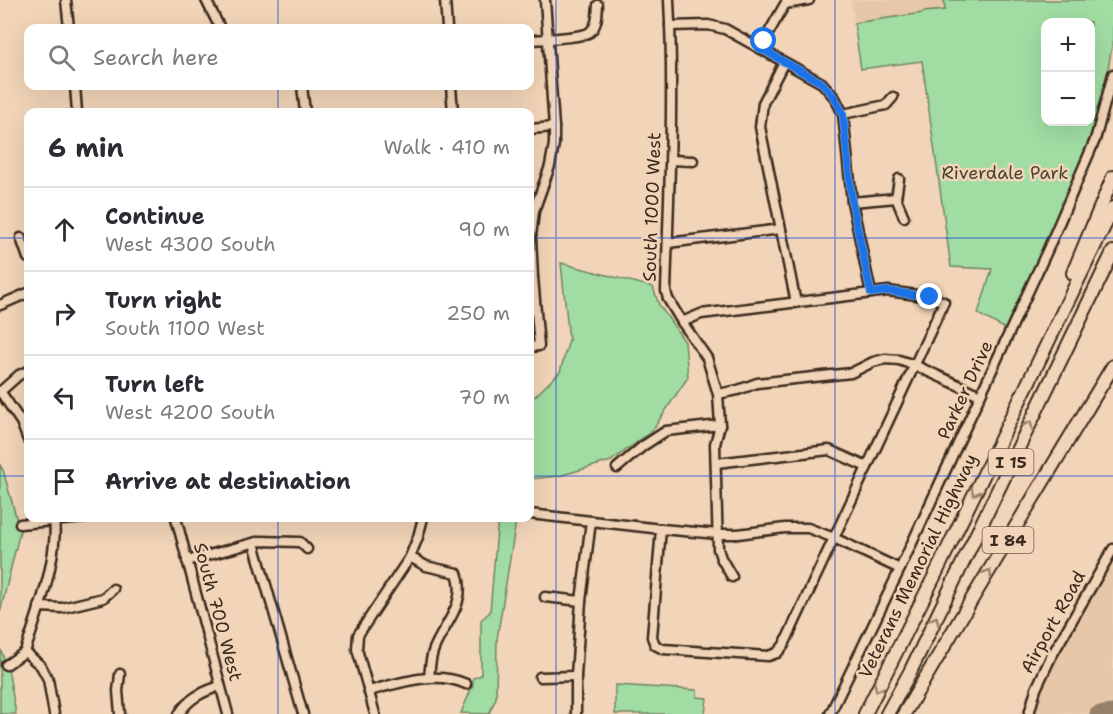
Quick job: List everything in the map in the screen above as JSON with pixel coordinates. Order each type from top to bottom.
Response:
[{"type":"highway","points":[[1019,401],[1113,177]]},
{"type":"highway","name":"Veterans Memorial Highway","points":[[865,714],[1113,208]]},
{"type":"highway","name":"I 15","points":[[887,714],[910,672],[1113,252]]},
{"type":"highway","name":"I 84","points":[[904,714],[1113,366]]},
{"type":"street","points":[[66,0],[69,24]]},
{"type":"street","points":[[206,0],[218,24]]},
{"type":"street","points":[[445,0],[447,24]]},
{"type":"street","points":[[534,206],[550,166],[554,144],[545,0]]},
{"type":"street","name":"South 1000 West","points":[[669,0],[671,160],[666,291],[668,299],[682,322],[707,358],[718,394],[720,424],[715,444],[718,549],[732,577]]},
{"type":"street","points":[[760,48],[785,4],[809,0]]},
{"type":"street","points":[[534,40],[578,36],[590,32],[596,22],[598,5]]},
{"type":"street","points":[[670,27],[708,25],[725,29],[822,83],[835,98],[843,114],[852,202],[871,293]]},
{"type":"street","points":[[784,62],[764,103],[760,127],[796,303]]},
{"type":"street","name":"Parker Drive","points":[[830,714],[900,569],[1048,249],[1095,140],[1113,74]]},
{"type":"street","points":[[75,90],[77,108]]},
{"type":"street","points":[[302,90],[305,108]]},
{"type":"street","points":[[451,90],[453,108]]},
{"type":"street","points":[[843,114],[886,105],[893,97]]},
{"type":"street","points":[[534,129],[554,127]]},
{"type":"street","points":[[671,160],[693,161]]},
{"type":"street","points":[[899,179],[896,198],[904,217]]},
{"type":"street","points":[[852,202],[896,198]]},
{"type":"street","points":[[668,243],[781,230]]},
{"type":"street","points":[[21,238],[24,247]]},
{"type":"street","points":[[661,529],[652,637],[655,645],[663,649],[768,656],[777,653],[784,645],[944,302],[930,297],[888,291],[701,314],[682,322]]},
{"type":"street","points":[[0,305],[24,295]]},
{"type":"street","points":[[718,394],[757,383],[851,373],[885,359],[899,360],[914,365],[980,395]]},
{"type":"street","points":[[24,373],[0,391],[24,430]]},
{"type":"street","points":[[617,468],[643,446],[666,431],[720,424]]},
{"type":"street","points":[[716,463],[829,450],[867,467]]},
{"type":"street","points":[[534,514],[718,534],[808,528],[900,569]]},
{"type":"street","points":[[576,714],[581,601],[591,521]]},
{"type":"street","points":[[20,524],[34,522]]},
{"type":"street","points":[[6,665],[25,652],[50,565],[54,542],[54,522]]},
{"type":"street","name":"South 700 West","points":[[177,522],[228,714]]},
{"type":"street","points":[[375,714],[357,649],[358,635],[410,557],[422,522]]},
{"type":"street","points":[[187,561],[260,541],[300,542],[307,549]]},
{"type":"street","points":[[254,543],[303,714]]},
{"type":"street","name":"Airport Road","points":[[1029,714],[1035,689],[1051,657],[1113,549]]},
{"type":"street","points":[[410,557],[426,566],[457,573],[460,582],[458,603],[433,650],[429,678]]},
{"type":"street","points":[[39,607],[62,608],[103,598],[113,589]]},
{"type":"street","points":[[545,597],[581,601]]},
{"type":"street","points":[[25,652],[41,666],[48,679],[54,714]]},
{"type":"street","points":[[120,674],[118,691],[120,714]]},
{"type":"street","points":[[540,677],[576,676]]},
{"type":"street","points":[[369,691],[412,679],[457,680],[466,684]]},
{"type":"street","points":[[179,714],[186,703],[202,692],[220,686]]},
{"type":"shaded area","points":[[851,0],[944,0],[945,10],[854,23]]},
{"type":"shaded area","points":[[1113,557],[1113,714],[1032,714],[1044,678]]},
{"type":"green space","name":"Riverdale Park","points":[[944,0],[1113,0],[1113,39],[1105,87],[1095,121],[1095,18],[1041,18],[1041,126],[1094,126],[1011,332],[978,314],[992,269],[951,267],[922,61],[861,69],[854,23],[945,10]]},
{"type":"green space","points":[[561,263],[653,287],[659,305],[685,342],[688,377],[652,431],[611,461],[559,476],[534,479],[534,397],[560,372],[569,340]]},
{"type":"green space","points":[[0,465],[20,531],[0,613]]},
{"type":"green space","points":[[498,522],[516,522],[497,639],[496,698],[489,714],[461,713],[473,685],[473,678],[481,675],[481,620],[490,612]]},
{"type":"green space","points":[[0,648],[8,669],[16,714],[0,714]]},
{"type":"green space","points":[[615,685],[697,690],[697,697],[707,698],[705,714],[615,714]]},
{"type":"taxiway","points":[[1097,714],[1113,712]]},
{"type":"route","points":[[764,41],[760,48],[822,83],[835,98],[843,114],[852,202],[871,293],[888,291],[930,297]]}]
